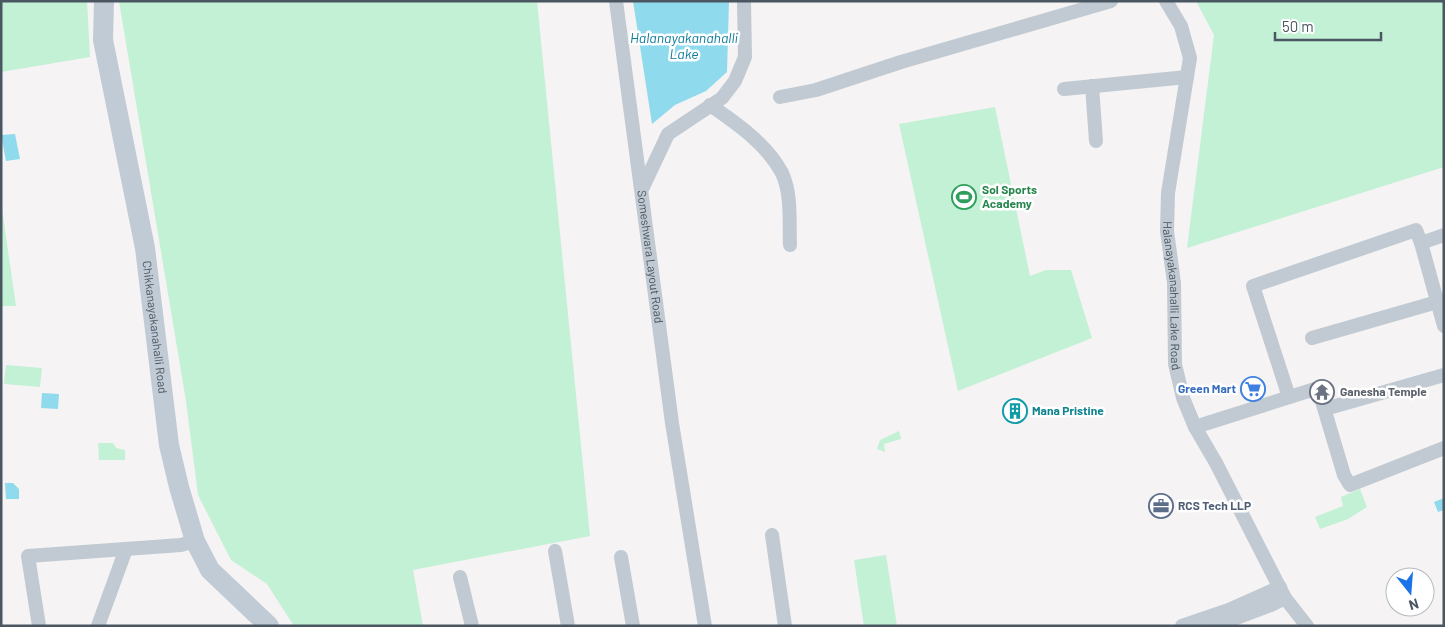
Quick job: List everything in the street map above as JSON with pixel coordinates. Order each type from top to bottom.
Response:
[{"type":"main road","name":"Chikkanayakanahalli Road","points":[[104,1],[103,40],[145,248],[169,445],[194,541],[210,570],[269,626]]},
{"type":"street","points":[[616,1],[642,188]]},
{"type":"street","name":"Someshwara Layout Road","points":[[705,626],[672,422],[642,188],[668,134],[722,98],[735,81],[746,57],[744,1]]},
{"type":"street","points":[[780,97],[816,90],[901,62],[1111,1]]},
{"type":"street","name":"Halanayakanahalli Lake Road","points":[[1166,1],[1181,26],[1190,58],[1168,194],[1167,231],[1174,284],[1175,364],[1184,398],[1195,427],[1216,463],[1282,592],[1307,626]]},
{"type":"street","points":[[1064,89],[1187,77]]},
{"type":"street","points":[[1092,86],[1096,141]]},
{"type":"street","points":[[710,105],[741,126],[768,154],[782,174],[788,198],[790,246]]},
{"type":"street","points":[[1289,396],[1253,286],[1416,230],[1422,243],[1440,301],[1444,326]]},
{"type":"street","points":[[1422,243],[1444,235]]},
{"type":"street","points":[[1312,338],[1440,301]]},
{"type":"street","points":[[1324,409],[1444,375]]},
{"type":"street","points":[[1195,427],[1318,388],[1344,475],[1350,485],[1444,448]]},
{"type":"street","points":[[772,535],[785,626]]},
{"type":"street","points":[[39,626],[28,556],[181,545],[194,541]]},
{"type":"street","points":[[98,626],[126,549]]},
{"type":"street","points":[[555,551],[568,626]]},
{"type":"street","points":[[621,557],[633,626]]},
{"type":"street","points":[[460,577],[472,626]]},
{"type":"street","points":[[1182,626],[1225,621],[1282,592]]},
{"type":"green space","points":[[1,1],[87,1],[90,57],[1,72]]},
{"type":"green space","points":[[119,1],[537,1],[590,536],[413,570],[423,626],[294,626],[267,584],[231,560],[198,495],[186,401]]},
{"type":"green space","points":[[1196,1],[1444,1],[1444,167],[1187,248],[1214,35]]},
{"type":"green space","name":"Sol Sports Academy","points":[[995,107],[1030,276],[1046,270],[1071,270],[1092,338],[958,391],[899,124]]},
{"type":"green space","points":[[1,202],[16,306],[1,306]]},
{"type":"green space","points":[[6,365],[42,368],[40,387],[4,384]]},
{"type":"green space","points":[[899,431],[901,439],[884,444],[885,452],[877,449],[880,440]]},
{"type":"green space","points":[[98,443],[113,443],[116,448],[125,450],[125,460],[99,460]]},
{"type":"green space","points":[[1360,489],[1367,507],[1348,519],[1320,529],[1315,517],[1343,506],[1341,497]]},
{"type":"green space","points":[[886,555],[897,626],[864,626],[854,560]]},
{"type":"water","name":"Halanayakanahalli Lake","points":[[633,1],[729,1],[727,72],[706,91],[675,105],[652,124]]},
{"type":"water","points":[[15,134],[20,159],[6,161],[1,135]]},
{"type":"water","points":[[42,393],[59,394],[58,409],[41,408]]},
{"type":"water","points":[[5,483],[13,483],[19,489],[19,499],[6,499]]},
{"type":"water","points":[[1444,498],[1444,510],[1438,512],[1434,502]]},
{"type":"place","name":"Sol Sports Academy","points":[[964,197]]},
{"type":"place","name":"Green Mart","points":[[1253,389]]},
{"type":"place","name":"Ganesha Temple","points":[[1322,392]]},
{"type":"place","name":"Mana Pristine","points":[[1015,411]]},
{"type":"place","name":"RCS Tech LLP","points":[[1161,506]]}]
